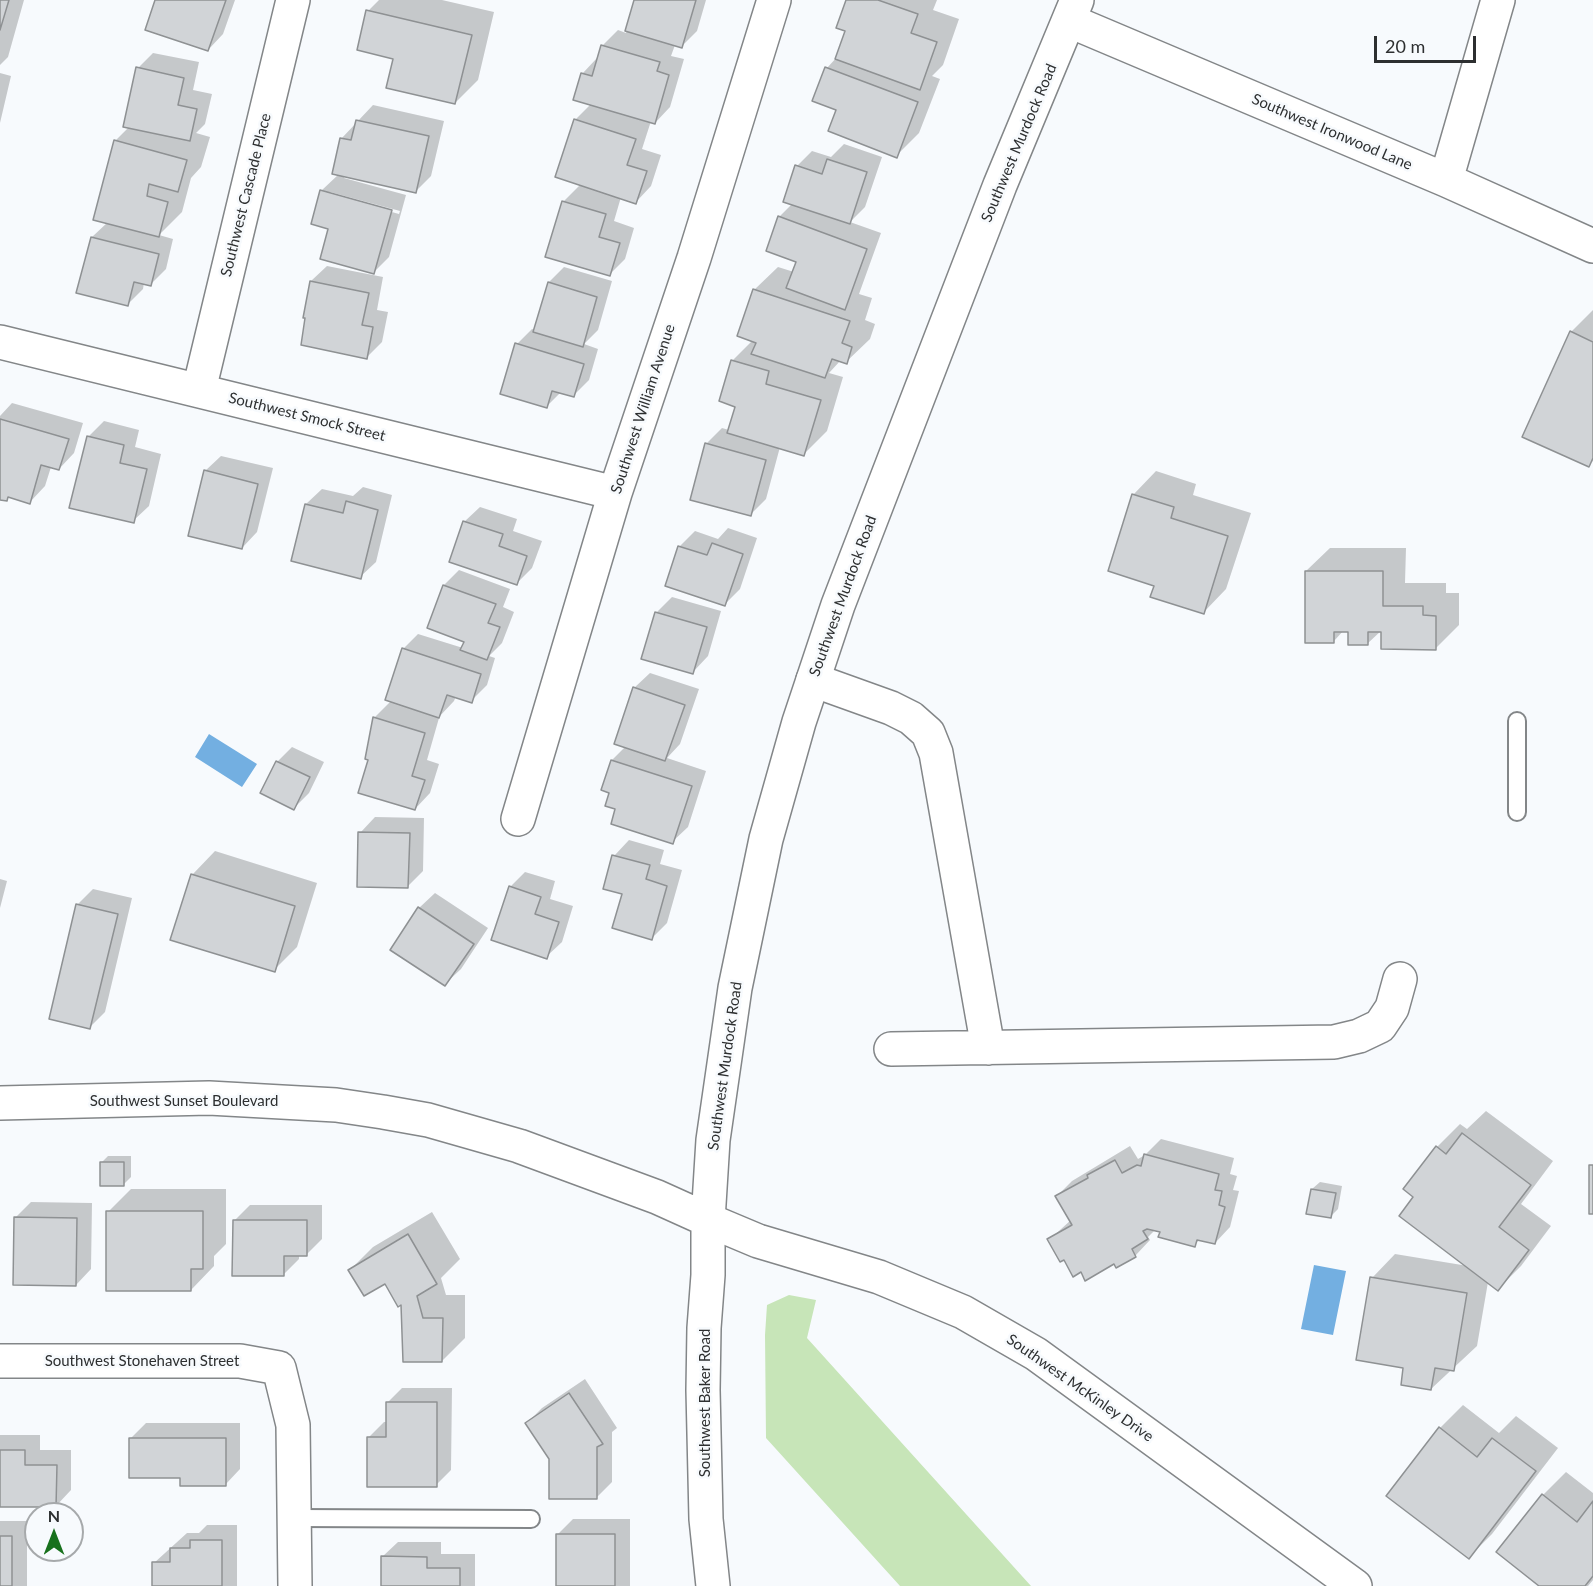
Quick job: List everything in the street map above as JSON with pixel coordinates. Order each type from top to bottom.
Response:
[{"type":"street","name":"Southwest Cascade Place","points":[[199,390],[293,0]]},
{"type":"street","name":"Southwest William Avenue","points":[[518,819],[615,493],[694,258],[774,0]]},
{"type":"street","points":[[1446,180],[1498,0]]},
{"type":"street","name":"Southwest Ironwood Lane","points":[[1074,11],[1593,246]]},
{"type":"street","name":"Southwest Murdock Road","points":[[708,1220],[713,1140],[735,988],[769,829],[813,680],[838,604],[1000,185],[1074,11]]},
{"type":"street","name":"Southwest Smock Street","points":[[0,342],[615,493]]},
{"type":"street","points":[[813,680],[891,708],[911,718],[928,733],[936,753],[988,1048]]},
{"type":"street","points":[[891,1049],[1334,1042],[1359,1036],[1380,1026],[1392,1008],[1400,979]]},
{"type":"street","name":"Southwest Sunset Boulevard","points":[[0,1103],[209,1098],[336,1105],[428,1119],[519,1146],[657,1197],[708,1220]]},
{"type":"street","name":"Southwest Baker Road","points":[[708,1220],[708,1275],[704,1328],[704,1436],[706,1519],[713,1586]]},
{"type":"street","name":"Southwest McKinley Drive","points":[[708,1220],[758,1241],[879,1277],[963,1312],[1036,1354],[1355,1586]]},
{"type":"street","name":"Southwest Stonehaven Street","points":[[0,1361],[240,1361],[279,1368],[293,1425],[296,1586]]},
{"type":"lane","points":[[1517,721],[1517,812]]},
{"type":"lane","points":[[295,1518],[531,1519]]},
{"type":"green space","points":[[789,1295],[816,1300],[807,1338],[1031,1586],[900,1586],[766,1438],[767,1305]]},
{"type":"water","points":[[209,734],[257,764],[242,787],[195,757]]},
{"type":"water","points":[[1314,1265],[1346,1271],[1333,1335],[1301,1329]]},
{"type":"building","points":[[0,0],[9,0],[0,30]]},
{"type":"building","points":[[155,0],[226,0],[208,51],[145,30]]},
{"type":"building","points":[[634,0],[696,0],[682,48],[625,31]]},
{"type":"building","points":[[846,0],[878,0],[918,14],[911,33],[937,42],[920,90],[835,59],[845,31],[836,28]]},
{"type":"building","points":[[366,10],[472,35],[455,104],[386,88],[393,59],[357,50]]},
{"type":"building","points":[[601,45],[660,62],[657,71],[669,75],[655,124],[573,100],[581,73],[592,76]]},
{"type":"building","points":[[136,67],[184,78],[178,105],[197,109],[190,141],[123,127]]},
{"type":"building","points":[[825,67],[918,102],[897,158],[828,131],[836,110],[812,101]]},
{"type":"building","points":[[574,119],[636,139],[627,165],[647,171],[636,204],[555,177]]},
{"type":"building","points":[[356,120],[429,136],[416,193],[332,174],[340,138],[351,140]]},
{"type":"building","points":[[114,140],[187,160],[178,192],[149,184],[147,196],[168,202],[159,237],[93,220]]},
{"type":"building","points":[[827,159],[867,172],[850,224],[783,202],[795,165],[822,174]]},
{"type":"building","points":[[320,190],[392,210],[374,274],[320,259],[328,229],[311,224]]},
{"type":"building","points":[[562,201],[606,214],[599,237],[620,243],[610,276],[545,257]]},
{"type":"building","points":[[778,216],[867,249],[845,310],[786,288],[796,262],[766,251]]},
{"type":"building","points":[[91,237],[159,254],[151,286],[134,282],[128,306],[76,293]]},
{"type":"building","points":[[310,281],[369,293],[362,325],[373,327],[367,359],[301,345]]},
{"type":"building","points":[[548,282],[597,297],[583,347],[533,332]]},
{"type":"building","points":[[753,289],[850,321],[842,343],[852,347],[847,364],[832,359],[825,378],[751,354],[756,343],[737,336]]},
{"type":"building","points":[[1570,331],[1593,342],[1593,458],[1589,467],[1522,437]]},
{"type":"building","points":[[515,343],[584,364],[574,397],[552,391],[547,408],[500,394]]},
{"type":"building","points":[[731,360],[769,371],[766,384],[821,400],[804,456],[727,433],[735,407],[719,401]]},
{"type":"building","points":[[0,419],[69,439],[59,470],[41,465],[30,504],[8,497],[7,501],[0,500]]},
{"type":"building","points":[[87,436],[124,445],[120,463],[147,469],[134,523],[69,508]]},
{"type":"building","points":[[705,443],[766,460],[751,516],[690,500]]},
{"type":"building","points":[[204,470],[258,484],[242,549],[188,536]]},
{"type":"building","points":[[1132,494],[1174,507],[1171,518],[1228,536],[1204,614],[1150,597],[1154,586],[1108,571]]},
{"type":"building","points":[[346,501],[378,510],[361,579],[291,561],[305,504],[343,513]]},
{"type":"building","points":[[463,521],[503,534],[499,546],[527,556],[517,585],[449,562]]},
{"type":"building","points":[[712,543],[743,554],[725,606],[665,586],[678,546],[707,555]]},
{"type":"building","points":[[1305,571],[1383,571],[1383,606],[1423,606],[1423,615],[1436,616],[1436,650],[1381,649],[1381,632],[1368,632],[1368,645],[1348,645],[1348,632],[1334,632],[1334,643],[1305,643]]},
{"type":"building","points":[[443,585],[496,604],[488,623],[500,627],[487,660],[460,650],[464,642],[427,628]]},
{"type":"building","points":[[655,612],[707,627],[693,674],[641,659]]},
{"type":"building","points":[[402,648],[481,674],[472,703],[447,695],[439,718],[385,700]]},
{"type":"building","points":[[633,687],[685,705],[665,761],[614,744]]},
{"type":"building","points":[[373,717],[425,733],[412,776],[425,780],[415,810],[358,793],[368,760],[365,759]]},
{"type":"building","points":[[611,760],[692,786],[673,844],[611,824],[615,809],[605,806],[609,793],[601,790]]},
{"type":"building","points":[[276,761],[310,777],[294,810],[260,793]]},
{"type":"building","points":[[358,832],[410,833],[408,888],[357,887]]},
{"type":"building","points":[[612,855],[650,865],[646,879],[667,886],[652,940],[612,928],[622,894],[603,889]]},
{"type":"building","points":[[191,874],[295,906],[275,972],[170,940]]},
{"type":"building","points":[[509,886],[541,897],[535,914],[559,922],[547,959],[491,940]]},
{"type":"building","points":[[76,904],[118,914],[90,1029],[49,1019]]},
{"type":"building","points":[[418,907],[474,944],[445,986],[390,950]]},
{"type":"building","points":[[1462,1133],[1531,1185],[1499,1227],[1529,1250],[1498,1291],[1399,1216],[1413,1197],[1403,1189],[1436,1146],[1446,1154]]},
{"type":"building","points":[[1144,1154],[1219,1174],[1215,1190],[1222,1191],[1219,1205],[1225,1207],[1215,1244],[1197,1240],[1195,1247],[1158,1237],[1160,1232],[1147,1229],[1143,1231],[1148,1239],[1132,1249],[1136,1257],[1116,1268],[1114,1264],[1085,1281],[1081,1272],[1073,1277],[1064,1260],[1060,1262],[1047,1239],[1072,1225],[1055,1196],[1115,1160],[1122,1173],[1137,1165],[1141,1166]]},
{"type":"building","points":[[100,1162],[124,1162],[124,1186],[100,1186]]},
{"type":"building","points":[[1589,1165],[1593,1165],[1593,1214],[1589,1214]]},
{"type":"building","points":[[1311,1189],[1336,1193],[1331,1218],[1306,1214]]},
{"type":"building","points":[[106,1211],[203,1211],[203,1269],[191,1269],[191,1291],[106,1291]]},
{"type":"building","points":[[14,1217],[77,1218],[76,1286],[13,1285]]},
{"type":"building","points":[[233,1220],[307,1220],[307,1256],[284,1256],[284,1276],[232,1276]]},
{"type":"building","points":[[408,1234],[437,1284],[417,1296],[423,1318],[443,1318],[442,1362],[403,1362],[401,1305],[398,1307],[385,1284],[364,1296],[348,1270]]},
{"type":"building","points":[[1370,1277],[1467,1293],[1454,1371],[1435,1368],[1431,1390],[1401,1385],[1403,1368],[1356,1360]]},
{"type":"building","points":[[569,1393],[603,1444],[597,1447],[597,1499],[549,1499],[549,1459],[525,1423]]},
{"type":"building","points":[[386,1402],[437,1402],[437,1487],[367,1487],[367,1437],[386,1437]]},
{"type":"building","points":[[1439,1427],[1477,1457],[1492,1438],[1536,1471],[1469,1559],[1386,1496]]},
{"type":"building","points":[[129,1438],[226,1438],[226,1486],[180,1486],[180,1478],[129,1478]]},
{"type":"building","points":[[0,1450],[25,1450],[25,1465],[57,1465],[56,1502],[24,1502],[24,1507],[0,1507]]},
{"type":"building","points":[[1542,1494],[1577,1522],[1593,1501],[1593,1576],[1585,1586],[1539,1586],[1496,1552]]},
{"type":"building","points":[[556,1534],[615,1534],[615,1586],[556,1586]]},
{"type":"building","points":[[0,1536],[12,1536],[12,1586],[0,1586]]},
{"type":"building","points":[[190,1540],[222,1540],[222,1586],[152,1586],[152,1562],[170,1562],[170,1548],[190,1548]]},
{"type":"building","points":[[381,1556],[427,1557],[427,1568],[460,1568],[460,1586],[381,1586]]}]
